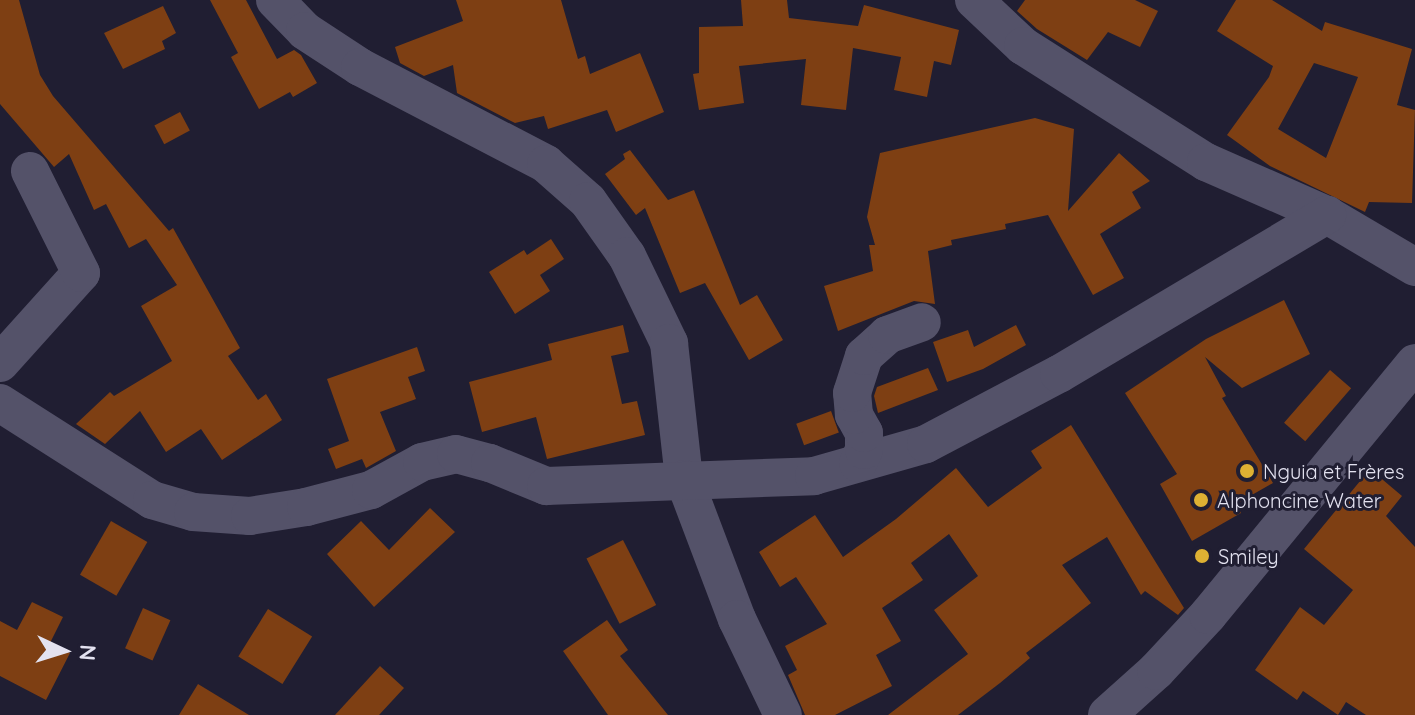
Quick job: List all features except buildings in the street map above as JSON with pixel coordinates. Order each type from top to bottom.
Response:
[{"type":"street","points":[[275,0],[305,31],[360,67],[546,164],[588,201],[627,256],[669,343],[684,479],[737,619],[783,715]]},
{"type":"street","points":[[974,0],[1023,46],[1206,162],[1327,215],[1415,267]]},
{"type":"street","points":[[0,363],[81,273],[30,171]]},
{"type":"street","points":[[0,403],[23,421],[152,500],[193,512],[250,516],[306,507],[371,490],[422,462],[456,454],[490,463],[546,486],[814,476],[926,444],[1046,381],[1327,215]]},
{"type":"street","points":[[858,463],[864,450],[864,433],[854,415],[852,393],[864,356],[887,335],[922,322]]},
{"type":"street","points":[[1107,715],[1156,671],[1208,615],[1415,363]]},
{"type":"place","name":"Nguia et Frères","points":[[1247,471]]},
{"type":"place","name":"Alphoncine Water","points":[[1201,500]]},
{"type":"place","name":"Smiley","points":[[1202,556]]}]
